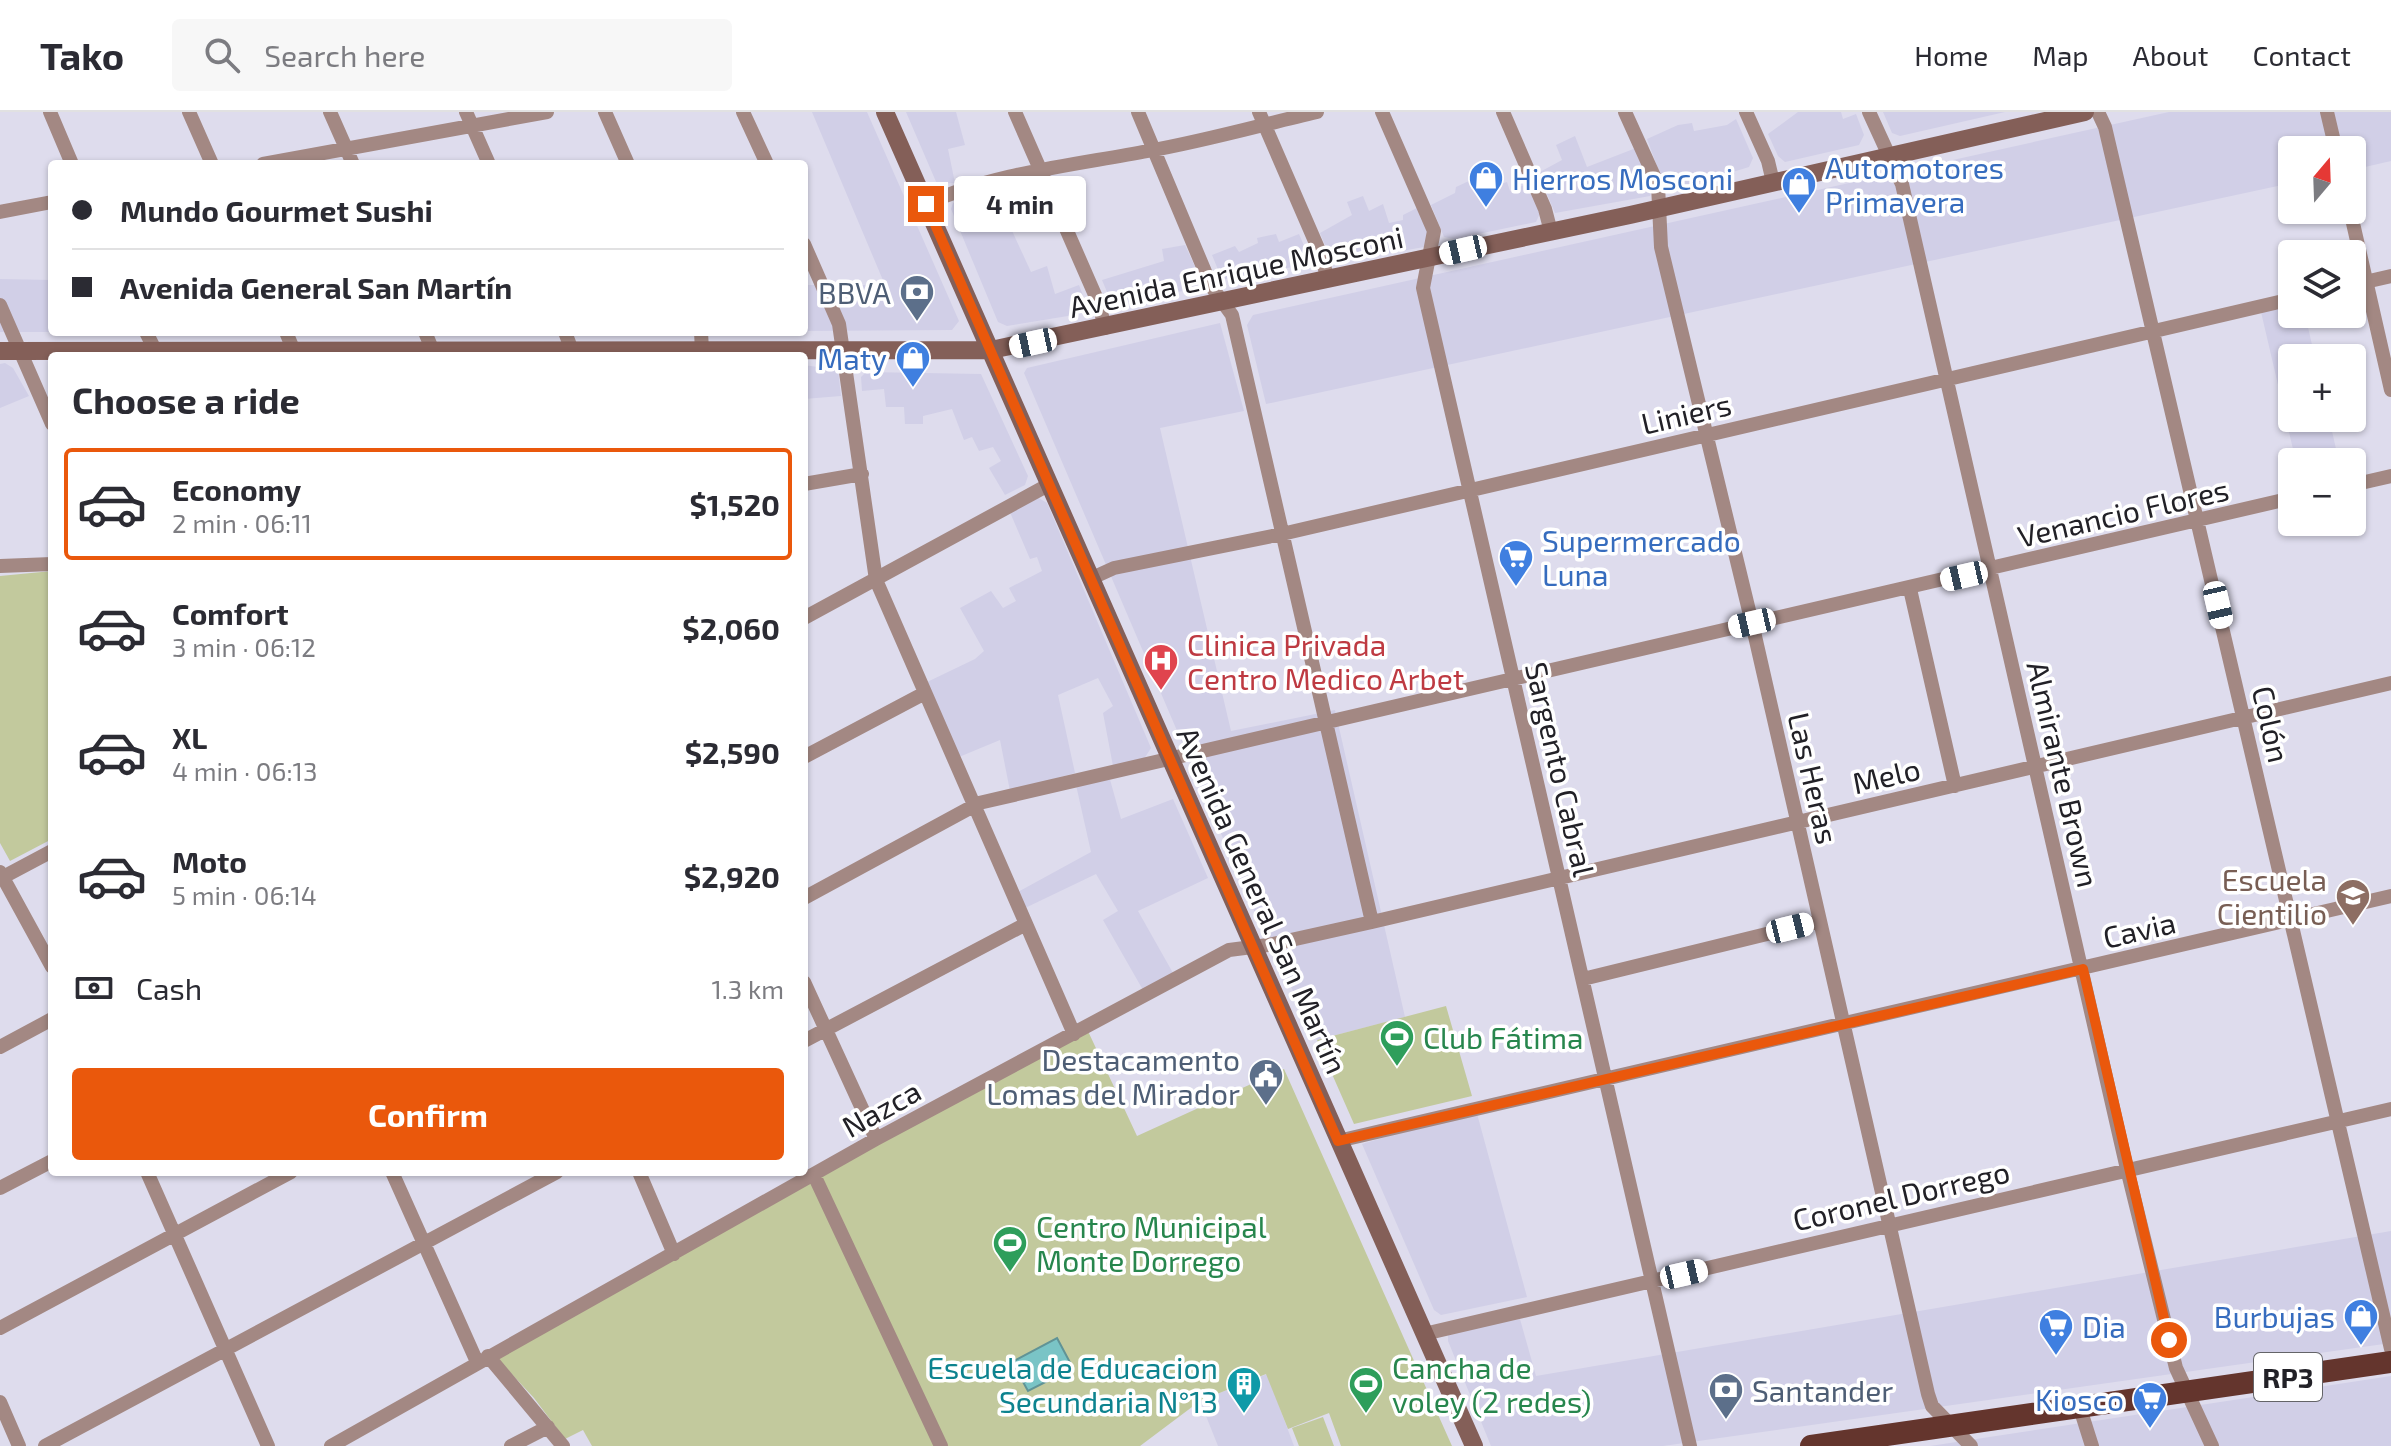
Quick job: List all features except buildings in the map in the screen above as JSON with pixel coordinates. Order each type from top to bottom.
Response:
[{"type":"highway","name":"RP3","points":[[1811,1446],[1853,1443],[1949,1424],[2391,1362]]},
{"type":"main road","name":"Avenida General San Martín","points":[[885,112],[1474,1446]]},
{"type":"main road","name":"Avenida Enrique Mosconi","points":[[453,352],[702,341],[844,350],[991,350],[1551,232],[2085,112]]},
{"type":"main road","name":"Avenida Enrique Mosconi","points":[[10,351],[59,352]]},
{"type":"street","points":[[50,112],[70,160]]},
{"type":"street","points":[[189,112],[210,160]]},
{"type":"street","points":[[330,112],[351,160]]},
{"type":"street","points":[[283,160],[469,119],[547,112]]},
{"type":"street","points":[[605,112],[626,160]]},
{"type":"street","points":[[743,112],[765,160]]},
{"type":"street","points":[[1015,112],[1099,304],[1105,328]]},
{"type":"street","points":[[1138,112],[1211,286],[1232,315],[1372,922]]},
{"type":"street","points":[[926,204],[947,194],[1042,171],[1154,150],[1261,118],[1317,112]]},
{"type":"street","name":"Sargento Cabral","points":[[1382,112],[1434,231],[1423,288],[1690,1446]]},
{"type":"street","points":[[1503,112],[1545,209],[1551,232]]},
{"type":"street","name":"Las Heras","points":[[1625,112],[1658,185],[1661,247],[1752,623],[1928,1394],[1932,1406],[1971,1446]]},
{"type":"street","points":[[1746,112],[1768,161],[1773,182]]},
{"type":"street","name":"Almirante Brown","points":[[1869,112],[1902,184],[2127,1169],[2185,1391],[2212,1446]]},
{"type":"street","name":"Colón","points":[[2098,112],[2105,127],[2156,331],[2391,1349]]},
{"type":"street","points":[[2327,112],[2333,136]]},
{"type":"street","points":[[1261,118],[1321,255],[1328,280]]},
{"type":"street","points":[[469,119],[487,160]]},
{"type":"street","points":[[0,212],[48,203]]},
{"type":"street","points":[[808,253],[834,310],[844,350],[876,580],[923,694],[1074,1034]]},
{"type":"street","points":[[2366,282],[2391,276]]},
{"type":"street","name":"Liniers","points":[[1092,578],[1114,568],[1282,534],[1946,377],[2278,302]]},
{"type":"street","points":[[0,305],[10,351],[48,417]]},
{"type":"street","points":[[2366,305],[2391,390]]},
{"type":"street","points":[[808,483],[862,474]]},
{"type":"street","points":[[2366,482],[2391,476]]},
{"type":"street","points":[[808,616],[1050,484]]},
{"type":"street","name":"Venancio Flores","points":[[808,896],[972,806],[1326,720],[1910,589],[2278,501]]},
{"type":"street","points":[[0,566],[48,564]]},
{"type":"street","points":[[1910,589],[1955,786]]},
{"type":"street","name":"Melo","points":[[1252,946],[1372,922],[2391,683]]},
{"type":"street","points":[[808,755],[923,694]]},
{"type":"street","points":[[48,853],[1,875],[48,960]]},
{"type":"street","name":"Cavia","points":[[1338,1141],[2391,896]]},
{"type":"street","points":[[1583,979],[1820,921]]},
{"type":"street","points":[[808,1039],[1024,925]]},
{"type":"street","name":"Nazca","points":[[331,1446],[876,1139],[1229,950],[1252,946]]},
{"type":"street","points":[[808,991],[876,1139]]},
{"type":"street","points":[[0,1047],[48,1021]]},
{"type":"street","name":"Coronel Dorrego","points":[[1424,1334],[2391,1109]]},
{"type":"street","points":[[0,1188],[48,1163]]},
{"type":"street","points":[[814,1175],[941,1446]]},
{"type":"street","points":[[149,1176],[268,1446]]},
{"type":"street","points":[[0,1328],[284,1176]]},
{"type":"street","points":[[394,1176],[423,1243],[482,1359],[563,1446]]},
{"type":"street","points":[[45,1446],[549,1176]]},
{"type":"street","points":[[641,1176],[674,1254]]},
{"type":"street","points":[[0,1402],[19,1446]]},
{"type":"street","points":[[2079,1405],[2092,1446]]},
{"type":"street","points":[[511,1446],[548,1427]]},
{"type":"shaded area","points":[[812,112],[867,112],[959,321],[952,330],[808,331],[808,285],[885,285]]},
{"type":"shaded area","points":[[906,112],[956,112],[965,145],[948,149],[955,183],[937,184]]},
{"type":"shaded area","points":[[1798,112],[1841,112],[1843,119],[1856,114],[1864,135],[1859,145],[1785,162],[1778,156],[1768,134]]},
{"type":"shaded area","points":[[1883,112],[2005,112],[1900,136],[1892,133]]},
{"type":"shaded area","points":[[2169,112],[2391,112],[2391,161],[2366,167],[2366,136],[2278,136],[2278,186],[1266,404],[1247,325],[1253,315]]},
{"type":"shaded area","points":[[1736,119],[1753,158],[1749,167],[1674,190],[1664,185],[1647,139],[1678,125],[1692,123],[1694,131],[1727,125]]},
{"type":"shaded area","points":[[1575,136],[1587,167],[1636,148],[1653,188],[1650,196],[1555,213],[1538,173],[1562,160],[1556,145]]},
{"type":"shaded area","points":[[1484,174],[1488,188],[1507,182],[1510,191],[1529,183],[1540,213],[1536,222],[1454,239],[1444,237],[1431,205],[1455,193],[1456,187]]},
{"type":"shaded area","points":[[1363,196],[1369,211],[1383,204],[1389,223],[1403,220],[1403,215],[1417,208],[1429,235],[1424,247],[1336,263],[1331,259],[1320,233],[1352,215],[1347,202]]},
{"type":"shaded area","points":[[969,199],[974,220],[989,217],[993,230],[1008,222],[1031,272],[1047,266],[1055,294],[1079,285],[1087,306],[1086,313],[1007,326],[998,322],[951,209],[953,203]]},
{"type":"shaded area","points":[[1276,234],[1279,242],[1299,234],[1308,255],[1304,265],[1225,279],[1221,277],[1212,255],[1235,246],[1239,252],[1258,243],[1257,238]]},
{"type":"shaded area","points":[[1185,245],[1203,284],[1198,288],[1117,304],[1110,299],[1102,280],[1164,261],[1162,249]]},
{"type":"shaded area","points":[[0,279],[48,280],[48,332],[0,332]]},
{"type":"shaded area","points":[[2278,308],[2278,328],[2308,328],[2312,344],[2278,344],[2278,385],[2261,312]]},
{"type":"shaded area","points":[[1220,323],[1244,411],[1160,428],[1231,731],[1335,710],[1405,1017],[1317,1040],[1255,913],[1024,373],[1027,368]]},
{"type":"shaded area","points":[[5,363],[13,368],[29,396],[0,408],[0,364]]},
{"type":"shaded area","points":[[808,366],[838,370],[841,396],[808,399]]},
{"type":"shaded area","points":[[866,372],[981,374],[1028,476],[1025,485],[1005,495],[989,468],[1001,461],[993,447],[979,451],[972,437],[964,440],[952,409],[923,416],[923,424],[905,424],[904,407],[886,407],[884,389],[862,391],[861,377]]},
{"type":"shaded area","points":[[2289,432],[2332,432],[2336,448],[2293,448]]},
{"type":"shaded area","points":[[1037,497],[1047,503],[1151,748],[1144,759],[1113,766],[1103,713],[1113,706],[1098,678],[1058,695],[1075,773],[1010,791],[1000,740],[959,757],[925,683],[975,659],[984,651],[960,608],[991,591],[1003,608],[1016,601],[1009,588],[1042,571],[1037,557],[1030,559],[1009,510]]},
{"type":"shaded area","points":[[48,571],[48,841],[10,861],[0,843],[0,576]]},
{"type":"shaded area","points":[[1109,776],[1121,819],[1173,799],[1208,878],[1138,911],[1173,973],[1143,990],[1103,920],[1118,911],[1096,874],[1023,909],[1016,893],[1091,852],[1076,785]]},
{"type":"shaded area","name":"Club Fátima","points":[[1446,1006],[1472,1096],[1354,1124],[1317,1040]]},
{"type":"shaded area","name":"Centro Municipal Monte Dorrego","points":[[1087,1029],[1137,1136],[1284,1069],[1452,1446],[1341,1446],[1329,1413],[1288,1429],[1266,1374],[1200,1401],[1140,1446],[592,1446],[583,1430],[565,1439],[534,1398],[496,1357]]},
{"type":"shaded area","points":[[1476,1110],[1527,1297],[1441,1315],[1434,1310],[1362,1144]]},
{"type":"shaded area","points":[[2391,1231],[2391,1343],[1663,1446],[1491,1446],[1448,1341],[1448,1333],[1520,1319],[1536,1376]]},
{"type":"shaded area","points":[[1057,1338],[1073,1368],[1028,1391],[1012,1362]]},
{"type":"shaded area","name":"Escuela de Educacion Secundaria N°13","points":[[1267,1374],[1294,1446],[1218,1446],[1200,1401]]},
{"type":"shaded area","points":[[2391,1376],[2391,1446],[1930,1446]]},
{"type":"shaded area","points":[[1323,1417],[1334,1446],[1299,1446],[1292,1428]]},
{"type":"place","name":"Hierros Mosconi","points":[[1486,209]]},
{"type":"place","name":"Automotores Primavera","points":[[1799,215]]},
{"type":"place","name":"BBVA","points":[[917,323]]},
{"type":"place","name":"Maty","points":[[913,389]]},
{"type":"place","name":"Supermercado Luna","points":[[1516,588]]},
{"type":"place","name":"Clinica Privada Centro Medico Arbet","points":[[1161,692]]},
{"type":"place","name":"Escuela Cientilio","points":[[2353,927]]},
{"type":"place","name":"Club Fátima","points":[[1397,1068]]},
{"type":"place","name":"Destacamento Lomas del Mirador","points":[[1266,1107]]},
{"type":"place","name":"Centro Municipal Monte Dorrego","points":[[1010,1274]]},
{"type":"place","name":"Burbujas","points":[[2361,1347]]},
{"type":"place","name":"Dia","points":[[2056,1357]]},
{"type":"place","name":"Escuela de Educacion Secundaria N°13","points":[[1244,1415]]},
{"type":"place","name":"Cancha de voley (2 redes)","points":[[1366,1415]]},
{"type":"place","name":"Santander","points":[[1726,1421]]},
{"type":"place","name":"Kiosco","points":[[2150,1430]]},
{"type":"route","points":[[926,204],[1338,1141],[2083,969],[2169,1340]]}]
